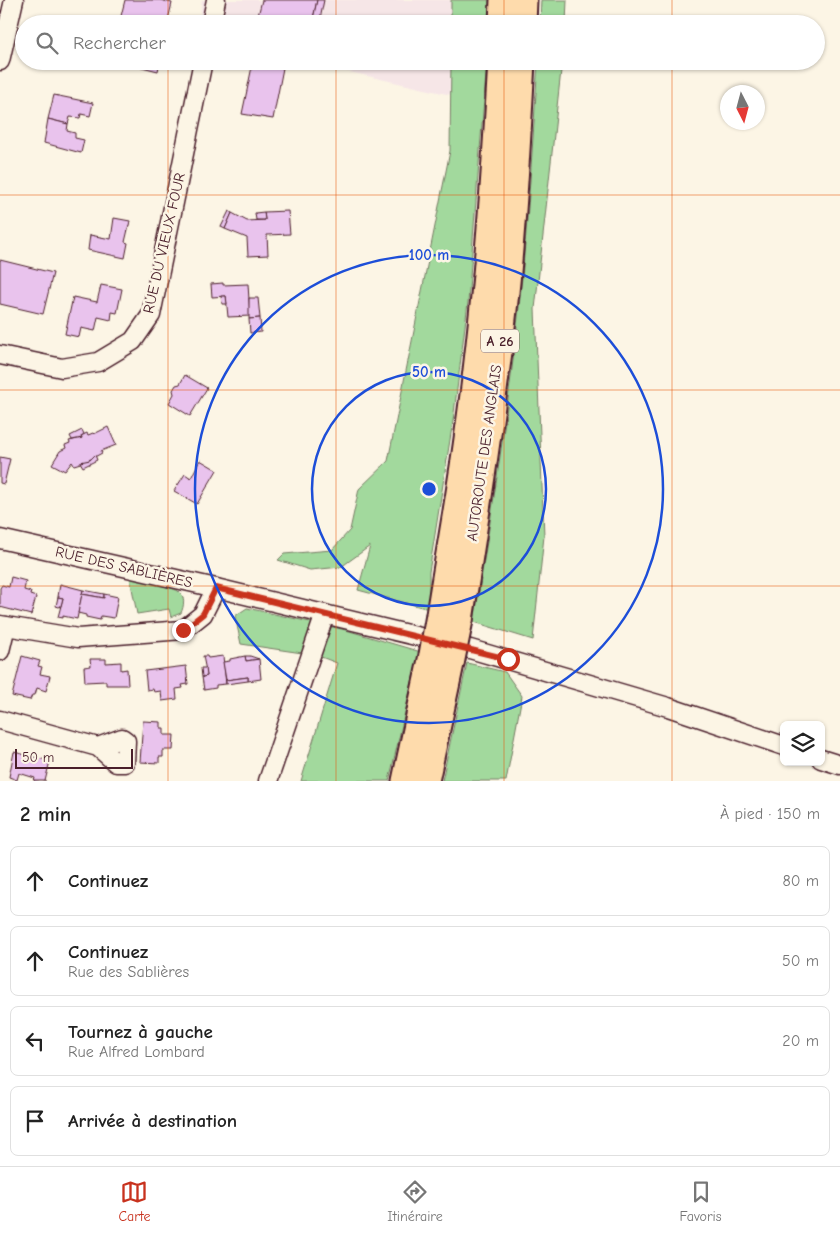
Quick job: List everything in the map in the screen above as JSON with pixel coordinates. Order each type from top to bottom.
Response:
[{"type":"highway","points":[[502,15],[503,0]]},
{"type":"highway","points":[[523,15],[524,0]]},
{"type":"highway","name":"AUTOROUTE DES ANGLAIS","points":[[449,617],[484,291],[494,178],[500,70]]},
{"type":"highway","name":"AUTOROUTE DES ANGLAIS","points":[[426,781],[449,617],[487,445],[506,292],[521,70]]},
{"type":"highway","name":"AUTOROUTE DES ANGLAIS","points":[[405,781],[442,657]]},
{"type":"street","points":[[0,61],[14,0]]},
{"type":"street","points":[[213,15],[216,0]]},
{"type":"street","name":"RUE DU VIEUX FOUR","points":[[0,355],[62,368],[98,362],[133,341],[151,314],[201,70]]},
{"type":"street","name":"RUE DES SABLIÈRES","points":[[0,539],[331,615],[508,659],[668,706],[780,745]]},
{"type":"street","points":[[0,651],[3,625],[78,638],[183,630],[203,614],[216,588]]},
{"type":"street","points":[[268,781],[331,615]]},
{"type":"street","points":[[0,720],[98,747]]},
{"type":"street","points":[[825,759],[840,765]]},
{"type":"shaded area","points":[[202,0],[451,0],[451,15],[200,15]]},
{"type":"shaded area","points":[[341,70],[451,70],[451,95]]},
{"type":"green space","points":[[451,0],[489,0],[488,15],[451,15]]},
{"type":"green space","points":[[541,0],[567,0],[566,15],[540,15]]},
{"type":"green space","points":[[451,70],[486,70],[468,302],[453,421],[429,572],[429,609],[358,590],[370,546],[341,567],[310,570],[278,560],[284,554],[332,550],[350,530],[359,489],[388,461],[450,151]]},
{"type":"green space","points":[[537,70],[561,70],[535,309],[544,536],[533,640],[474,622],[491,518],[515,344],[531,168]]},
{"type":"green space","points":[[130,578],[175,589],[181,593],[183,604],[181,613],[171,617],[169,609],[137,614]]},
{"type":"green space","points":[[247,608],[346,630],[421,652],[415,669],[389,781],[301,781],[337,663],[316,655],[241,644],[235,616]]},
{"type":"green space","points":[[467,663],[505,672],[522,696],[506,781],[442,781]]},
{"type":"building","points":[[125,0],[160,0],[172,3],[169,15],[121,15]]},
{"type":"building","points":[[262,0],[317,0],[314,15],[258,15]]},
{"type":"building","points":[[317,0],[324,0],[321,15],[314,15]]},
{"type":"building","points":[[251,70],[283,70],[273,119],[242,114]]},
{"type":"building","points":[[54,95],[93,103],[90,116],[81,114],[80,118],[70,117],[68,124],[48,119]]},
{"type":"building","points":[[48,119],[68,124],[67,131],[75,133],[75,138],[84,140],[81,153],[44,143]]},
{"type":"building","points":[[229,211],[232,213],[225,229],[221,227]]},
{"type":"building","points":[[288,211],[290,234],[267,235],[268,255],[248,256],[247,238],[225,229],[232,213],[247,221],[265,220],[264,212]]},
{"type":"building","points":[[264,212],[265,220],[256,220],[255,213]]},
{"type":"building","points":[[114,218],[130,221],[125,242],[128,243],[125,258],[88,250],[90,235],[111,239]]},
{"type":"building","points":[[0,260],[53,273],[43,314],[0,304]]},
{"type":"building","points":[[223,283],[223,285],[248,284],[250,316],[228,317],[226,296],[212,297],[211,284]]},
{"type":"building","points":[[101,285],[122,289],[117,313],[112,312],[111,320],[98,317],[95,331],[81,328],[79,337],[65,334],[73,297],[97,302]]},
{"type":"building","points":[[221,296],[226,296],[227,304],[222,304]]},
{"type":"building","points":[[249,298],[258,298],[260,318],[249,319]]},
{"type":"building","points":[[260,318],[261,332],[250,333],[249,319]]},
{"type":"building","points":[[185,375],[207,388],[190,416],[169,403],[174,394],[173,390],[176,385],[180,384]]},
{"type":"building","points":[[108,427],[116,445],[101,451],[102,453],[87,461],[74,465],[72,462],[65,471],[52,464],[60,451],[66,448],[65,445],[70,443],[69,441],[82,438],[81,436],[87,433],[88,435],[94,434]]},
{"type":"building","points":[[82,430],[84,434],[81,436],[82,438],[72,440],[70,436]]},
{"type":"building","points":[[95,455],[97,460],[83,467],[80,462],[90,460]]},
{"type":"building","points":[[0,457],[10,459],[4,484],[0,483]]},
{"type":"building","points":[[200,460],[217,470],[197,504],[174,491],[185,474],[191,478]]},
{"type":"building","points":[[11,577],[26,581],[24,590],[31,592],[30,595],[36,597],[31,615],[0,607],[0,588],[2,585],[9,587]]},
{"type":"building","points":[[60,584],[83,590],[77,619],[63,616],[63,618],[58,617],[63,598],[58,597]]},
{"type":"building","points":[[83,590],[104,594],[104,598],[82,594]]},
{"type":"building","points":[[82,594],[104,598],[104,594],[118,597],[114,618],[101,616],[100,620],[78,613]]},
{"type":"building","points":[[58,597],[63,598],[59,607],[56,606]]},
{"type":"building","points":[[22,656],[40,661],[38,666],[42,667],[40,674],[50,676],[46,691],[37,688],[35,695],[32,695],[30,700],[12,696]]},
{"type":"building","points":[[203,656],[208,658],[223,656],[226,684],[216,685],[216,688],[204,690],[202,677],[207,676]]},
{"type":"building","points":[[245,656],[250,656],[259,659],[246,661]]},
{"type":"building","points":[[245,656],[246,661],[259,659],[261,679],[248,681],[248,677],[226,680],[223,662]]},
{"type":"building","points":[[90,659],[106,659],[106,663],[121,662],[121,670],[127,669],[128,685],[106,685],[106,681],[85,682],[84,667],[91,666]]},
{"type":"building","points":[[186,666],[188,684],[182,685],[183,688],[176,689],[177,699],[162,701],[161,691],[147,690],[145,671]]},
{"type":"building","points":[[201,668],[206,668],[207,676],[202,677]]},
{"type":"building","points":[[248,677],[248,681],[226,684],[226,680]]},
{"type":"building","points":[[143,721],[161,722],[161,728],[164,728],[164,735],[174,735],[173,750],[163,750],[163,757],[159,757],[159,763],[140,762]]},
{"type":"building","points":[[14,752],[50,761],[45,781],[34,781],[35,778],[19,773],[17,780],[9,777]]},
{"type":"route","points":[[183,630],[203,614],[216,588],[508,659]]}]
